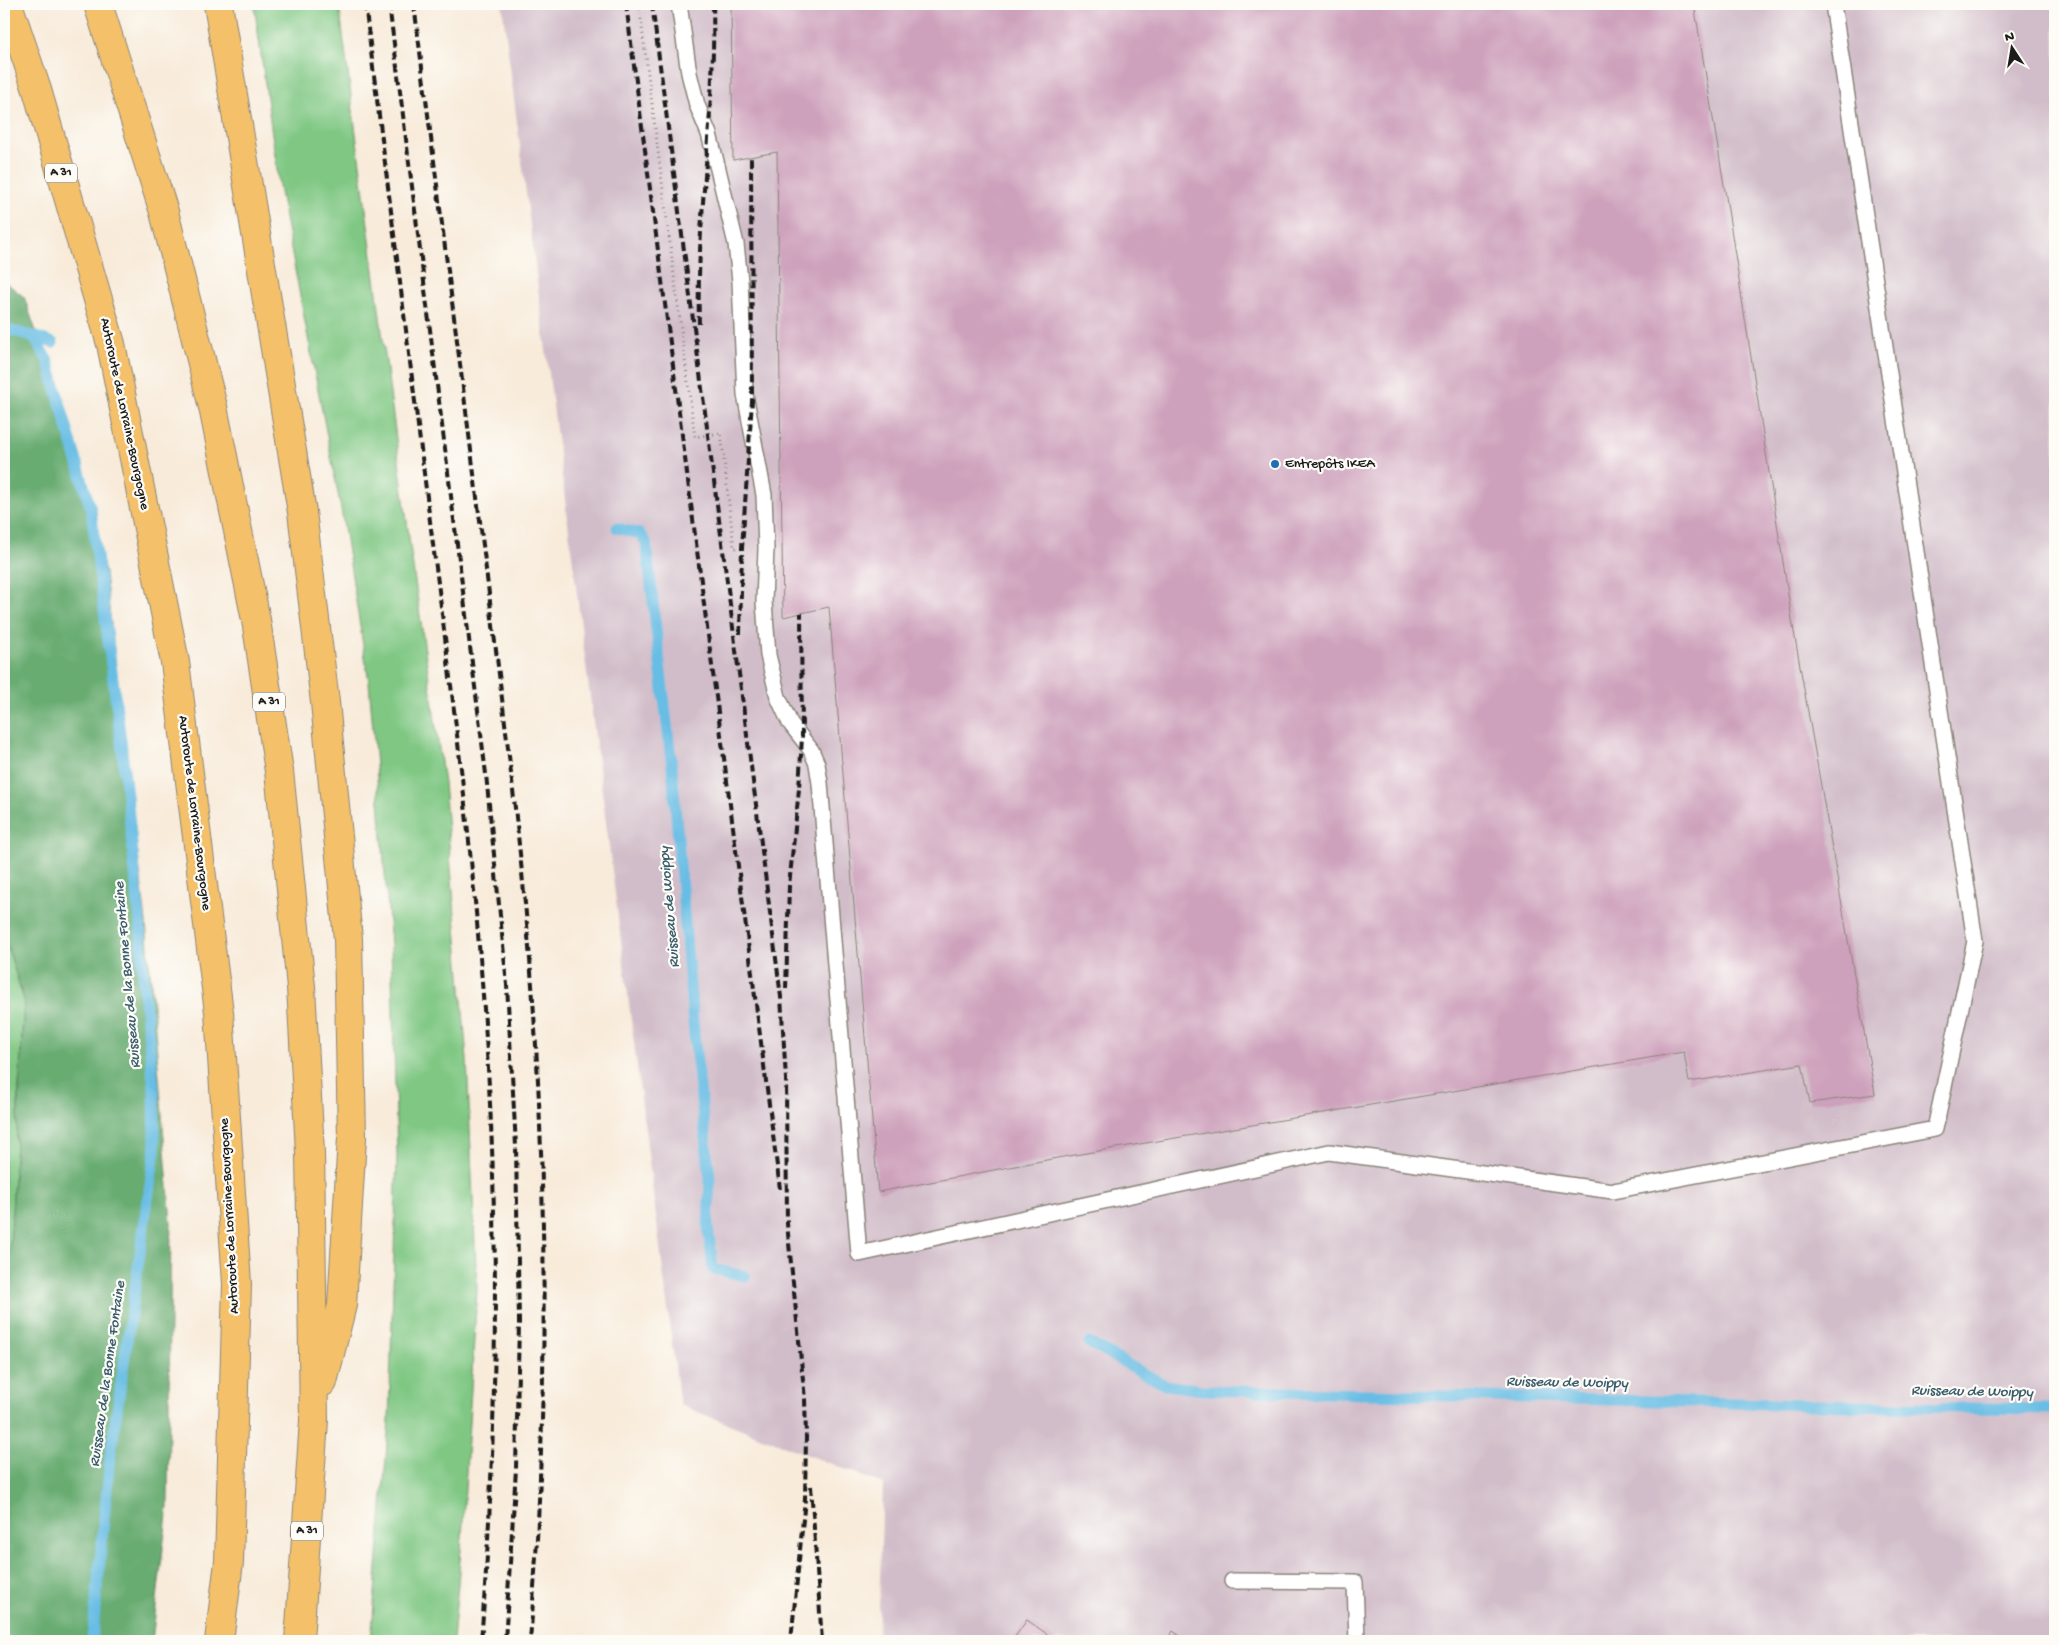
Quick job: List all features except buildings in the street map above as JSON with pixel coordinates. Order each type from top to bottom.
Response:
[{"type":"highway","name":"Autoroute de Lorraine-Bourgogne","points":[[8,4],[37,90],[111,344],[175,662],[219,1012],[237,1284],[229,1562],[219,1641]]},
{"type":"highway","name":"A 31","points":[[98,4],[164,212],[214,407],[256,620],[280,771],[301,988],[310,1152],[314,1420],[300,1641]]},
{"type":"highway","points":[[218,4],[302,512],[325,702],[348,939],[352,1138],[342,1305],[314,1420]]},
{"type":"lane","points":[[679,4],[689,73],[697,105],[709,134],[736,244],[740,282],[745,394],[764,495],[766,548],[764,602],[768,655],[778,697],[790,723],[811,750],[817,764],[820,783],[859,1254],[1329,1152],[1612,1191],[1935,1129],[1975,941],[1833,4]]},
{"type":"lane","points":[[1232,1581],[1355,1582],[1357,1641]]},
{"type":"path","points":[[639,4],[695,437],[721,433],[734,548],[766,548]]},
{"type":"shaded area","points":[[502,4],[2055,4],[2055,1641],[878,1641],[883,1484],[680,1405]]},
{"type":"green space","points":[[254,4],[339,4],[412,560],[444,783],[467,1059],[477,1290],[462,1538],[453,1641],[371,1641],[389,1420],[397,1154],[391,945],[369,682],[341,509],[280,192]]},
{"type":"green space","points":[[4,281],[24,297],[79,453],[105,573],[146,922],[171,1222],[168,1507],[152,1641],[4,1641],[4,1354],[24,1000],[4,935]]},
{"type":"green space","points":[[4,935],[24,1000],[4,1354]]},
{"type":"waterway","name":"Ruisseau de Woippy","points":[[4,329],[33,336]]},
{"type":"waterway","name":"Ruisseau de la Bonne Fontaine","points":[[53,343],[33,336],[48,361],[91,510],[122,749],[140,920],[144,991],[154,1089],[155,1151],[110,1458],[92,1641]]},
{"type":"waterway","name":"Ruisseau de Woippy","points":[[617,528],[640,534],[646,542],[672,767],[694,1034],[710,1179],[708,1226],[713,1269],[745,1276]]},
{"type":"waterway","name":"Ruisseau de Woippy","points":[[1089,1343],[1165,1385],[1203,1390],[1894,1407],[2055,1409]]},
{"type":"railway","points":[[365,4],[463,783],[486,1038],[493,1189],[495,1340],[490,1491],[481,1641]]},
{"type":"railway","points":[[389,4],[486,774],[507,985],[516,1146],[519,1322],[516,1469],[505,1641]]},
{"type":"railway","points":[[414,4],[503,710],[521,867],[537,1055],[543,1223],[543,1390],[536,1558],[530,1641]]},
{"type":"railway","points":[[626,4],[780,1189]]},
{"type":"railway","points":[[652,4],[781,997],[786,1079],[787,1224],[805,1399],[806,1437],[805,1499],[791,1641]]},
{"type":"railway","points":[[699,324],[700,244],[712,84],[713,4]]},
{"type":"railway","points":[[740,634],[742,548],[752,401],[751,157]]},
{"type":"railway","points":[[786,989],[789,886],[799,789],[802,737],[801,613]]},
{"type":"railway","points":[[811,1486],[822,1641]]},
{"type":"place","name":"Entrepôts IKEA","points":[[1275,464]]}]
